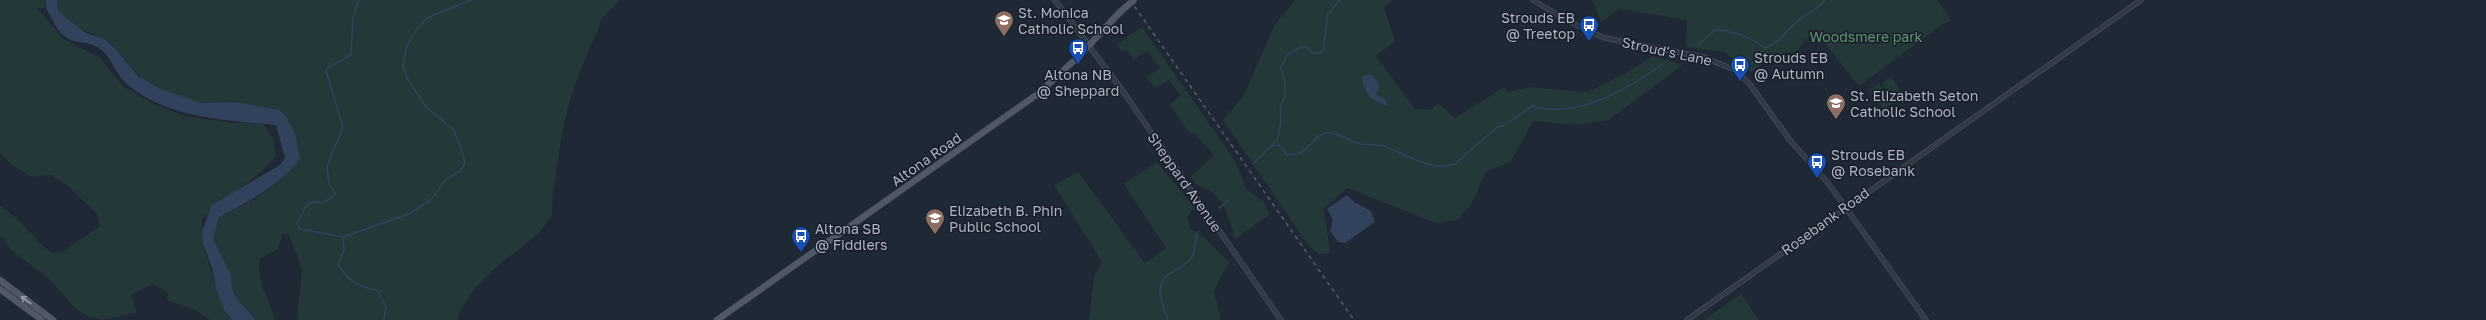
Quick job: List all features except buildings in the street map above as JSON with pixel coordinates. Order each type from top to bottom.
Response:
[{"type":"main road","name":"Altona Road","points":[[717,320],[1039,93],[1079,56],[1120,12],[1134,0]]},
{"type":"main road","points":[[0,280],[53,320]]},
{"type":"main road","points":[[0,289],[42,320]]},
{"type":"street","name":"Sheppard Avenue","points":[[1055,0],[1281,320]]},
{"type":"street","name":"Stroud's Lane","points":[[1533,0],[1569,23],[1605,38],[1703,57],[1735,70],[1748,82],[1789,139],[1828,183],[1926,320]]},
{"type":"street","name":"Rosebank Road","points":[[1687,320],[1845,207],[2141,0]]},
{"type":"green space","points":[[0,0],[46,0],[45,8],[37,8],[64,39],[99,57],[124,87],[152,103],[185,116],[226,122],[264,124],[273,138],[276,156],[262,171],[202,219],[203,245],[224,310],[232,320],[210,320],[195,310],[167,300],[168,293],[153,284],[131,295],[137,312],[103,320],[87,316],[76,309],[50,280],[11,250],[3,238],[0,237],[0,206],[14,216],[52,253],[62,252],[100,226],[97,214],[67,185],[51,175],[32,177],[13,166],[0,153]]},
{"type":"green space","points":[[57,0],[620,0],[601,19],[599,28],[585,60],[569,104],[565,119],[553,191],[552,215],[538,234],[480,283],[471,294],[457,320],[297,320],[302,269],[289,235],[283,234],[278,249],[260,258],[259,267],[261,283],[275,320],[256,320],[237,299],[232,289],[231,275],[213,239],[219,217],[252,201],[280,180],[295,134],[242,104],[236,102],[198,102],[159,89],[149,84],[141,78],[117,49],[103,39],[67,20],[61,14]]},
{"type":"green space","points":[[1295,0],[1393,0],[1384,8],[1395,41],[1376,56],[1415,109],[1431,110],[1438,103],[1455,118],[1504,87],[1509,92],[1529,87],[1587,92],[1626,73],[1653,56],[1683,65],[1608,120],[1575,125],[1533,121],[1510,163],[1486,171],[1471,205],[1458,219],[1436,223],[1347,188],[1324,209],[1330,252],[1328,254],[1319,254],[1308,245],[1223,120],[1244,95],[1274,26]]},
{"type":"green space","name":"Woodsmere park","points":[[1591,0],[1937,0],[1952,21],[1944,23],[1859,86],[1814,30],[1797,51],[1774,56],[1751,72],[1724,52],[1686,47],[1687,20],[1619,9],[1601,22],[1594,3]]},
{"type":"green space","points":[[1142,27],[1236,162],[1246,189],[1263,201],[1270,214],[1235,239],[1224,206],[1213,193],[1197,185],[1191,177],[1214,155],[1194,133],[1189,133],[1170,105],[1180,95],[1169,80],[1156,88],[1146,77],[1160,68],[1147,51],[1134,60],[1126,49],[1122,52],[1117,44]]},
{"type":"green space","points":[[1891,76],[1904,96],[1895,102],[1882,83]]},
{"type":"green space","points":[[1879,83],[1893,103],[1884,110],[1869,90]]},
{"type":"green space","points":[[1157,162],[1194,207],[1188,216],[1190,229],[1204,237],[1229,262],[1214,291],[1221,320],[1089,320],[1094,277],[1102,262],[1054,185],[1078,172],[1145,263],[1166,248],[1124,184]]},
{"type":"green space","points":[[1741,294],[1759,320],[1704,320]]},
{"type":"water","points":[[46,0],[57,0],[58,10],[66,18],[86,33],[104,39],[115,48],[138,76],[160,89],[202,103],[235,102],[279,110],[287,118],[295,134],[300,159],[292,169],[273,185],[252,199],[219,217],[213,239],[231,275],[232,289],[237,299],[256,320],[232,320],[224,310],[216,288],[212,268],[203,244],[202,231],[212,205],[280,165],[285,158],[276,125],[199,116],[161,105],[144,96],[124,82],[103,51],[96,46],[70,40],[64,36],[48,12]]},
{"type":"water","points":[[1365,75],[1372,75],[1380,85],[1376,94],[1386,100],[1387,106],[1373,99],[1367,93],[1362,78]]},
{"type":"water","points":[[1347,195],[1354,202],[1371,211],[1375,222],[1345,243],[1338,242],[1330,231],[1333,220],[1327,209]]},
{"type":"waterway","points":[[359,0],[353,18],[351,55],[329,67],[326,71],[343,127],[327,166],[329,184],[336,194],[323,203],[311,202],[305,208],[297,223],[300,229],[343,237],[344,250],[338,265],[354,282],[364,287],[377,290],[386,307],[384,320]]},
{"type":"waterway","points":[[343,237],[409,214],[432,199],[445,180],[460,171],[465,163],[460,145],[453,129],[426,107],[407,78],[403,66],[406,48],[415,32],[427,18],[471,0]]},
{"type":"waterway","points":[[1253,164],[1277,140],[1281,122],[1280,107],[1285,97],[1285,83],[1281,67],[1287,55],[1301,47],[1307,47],[1313,54],[1323,51],[1328,14],[1340,0]]},
{"type":"waterway","points":[[1697,46],[1715,30],[1741,35],[1753,40],[1765,48],[1779,40],[1801,18],[1825,0]]},
{"type":"waterway","points":[[1273,146],[1279,145],[1287,155],[1296,154],[1307,148],[1322,134],[1331,133],[1360,144],[1384,146],[1427,164],[1446,166],[1455,164],[1497,127],[1505,125],[1532,106],[1549,109],[1566,109],[1584,106],[1601,100],[1633,84],[1662,64]]},
{"type":"waterway","points":[[1219,208],[1229,200]]},
{"type":"waterway","points":[[1168,320],[1161,300],[1161,284],[1167,276],[1189,261],[1194,251],[1198,232]]},
{"type":"railway","points":[[1130,0],[1354,320]]},
{"type":"place","name":"St. Monica Catholic School","points":[[1004,37]]},
{"type":"place","name":"Strouds EB @ Treetop","points":[[1589,42]]},
{"type":"place","name":"Altona NB @ Sheppard","points":[[1078,65]]},
{"type":"place","name":"Strouds EB @ Autumn","points":[[1740,82]]},
{"type":"place","name":"St. Elizabeth Seton Catholic School","points":[[1836,120]]},
{"type":"place","name":"Strouds EB @ Rosebank","points":[[1817,179]]},
{"type":"place","name":"Elizabeth B. Phin Public School","points":[[935,235]]},
{"type":"place","name":"Altona SB @ Fiddlers","points":[[801,253]]}]
